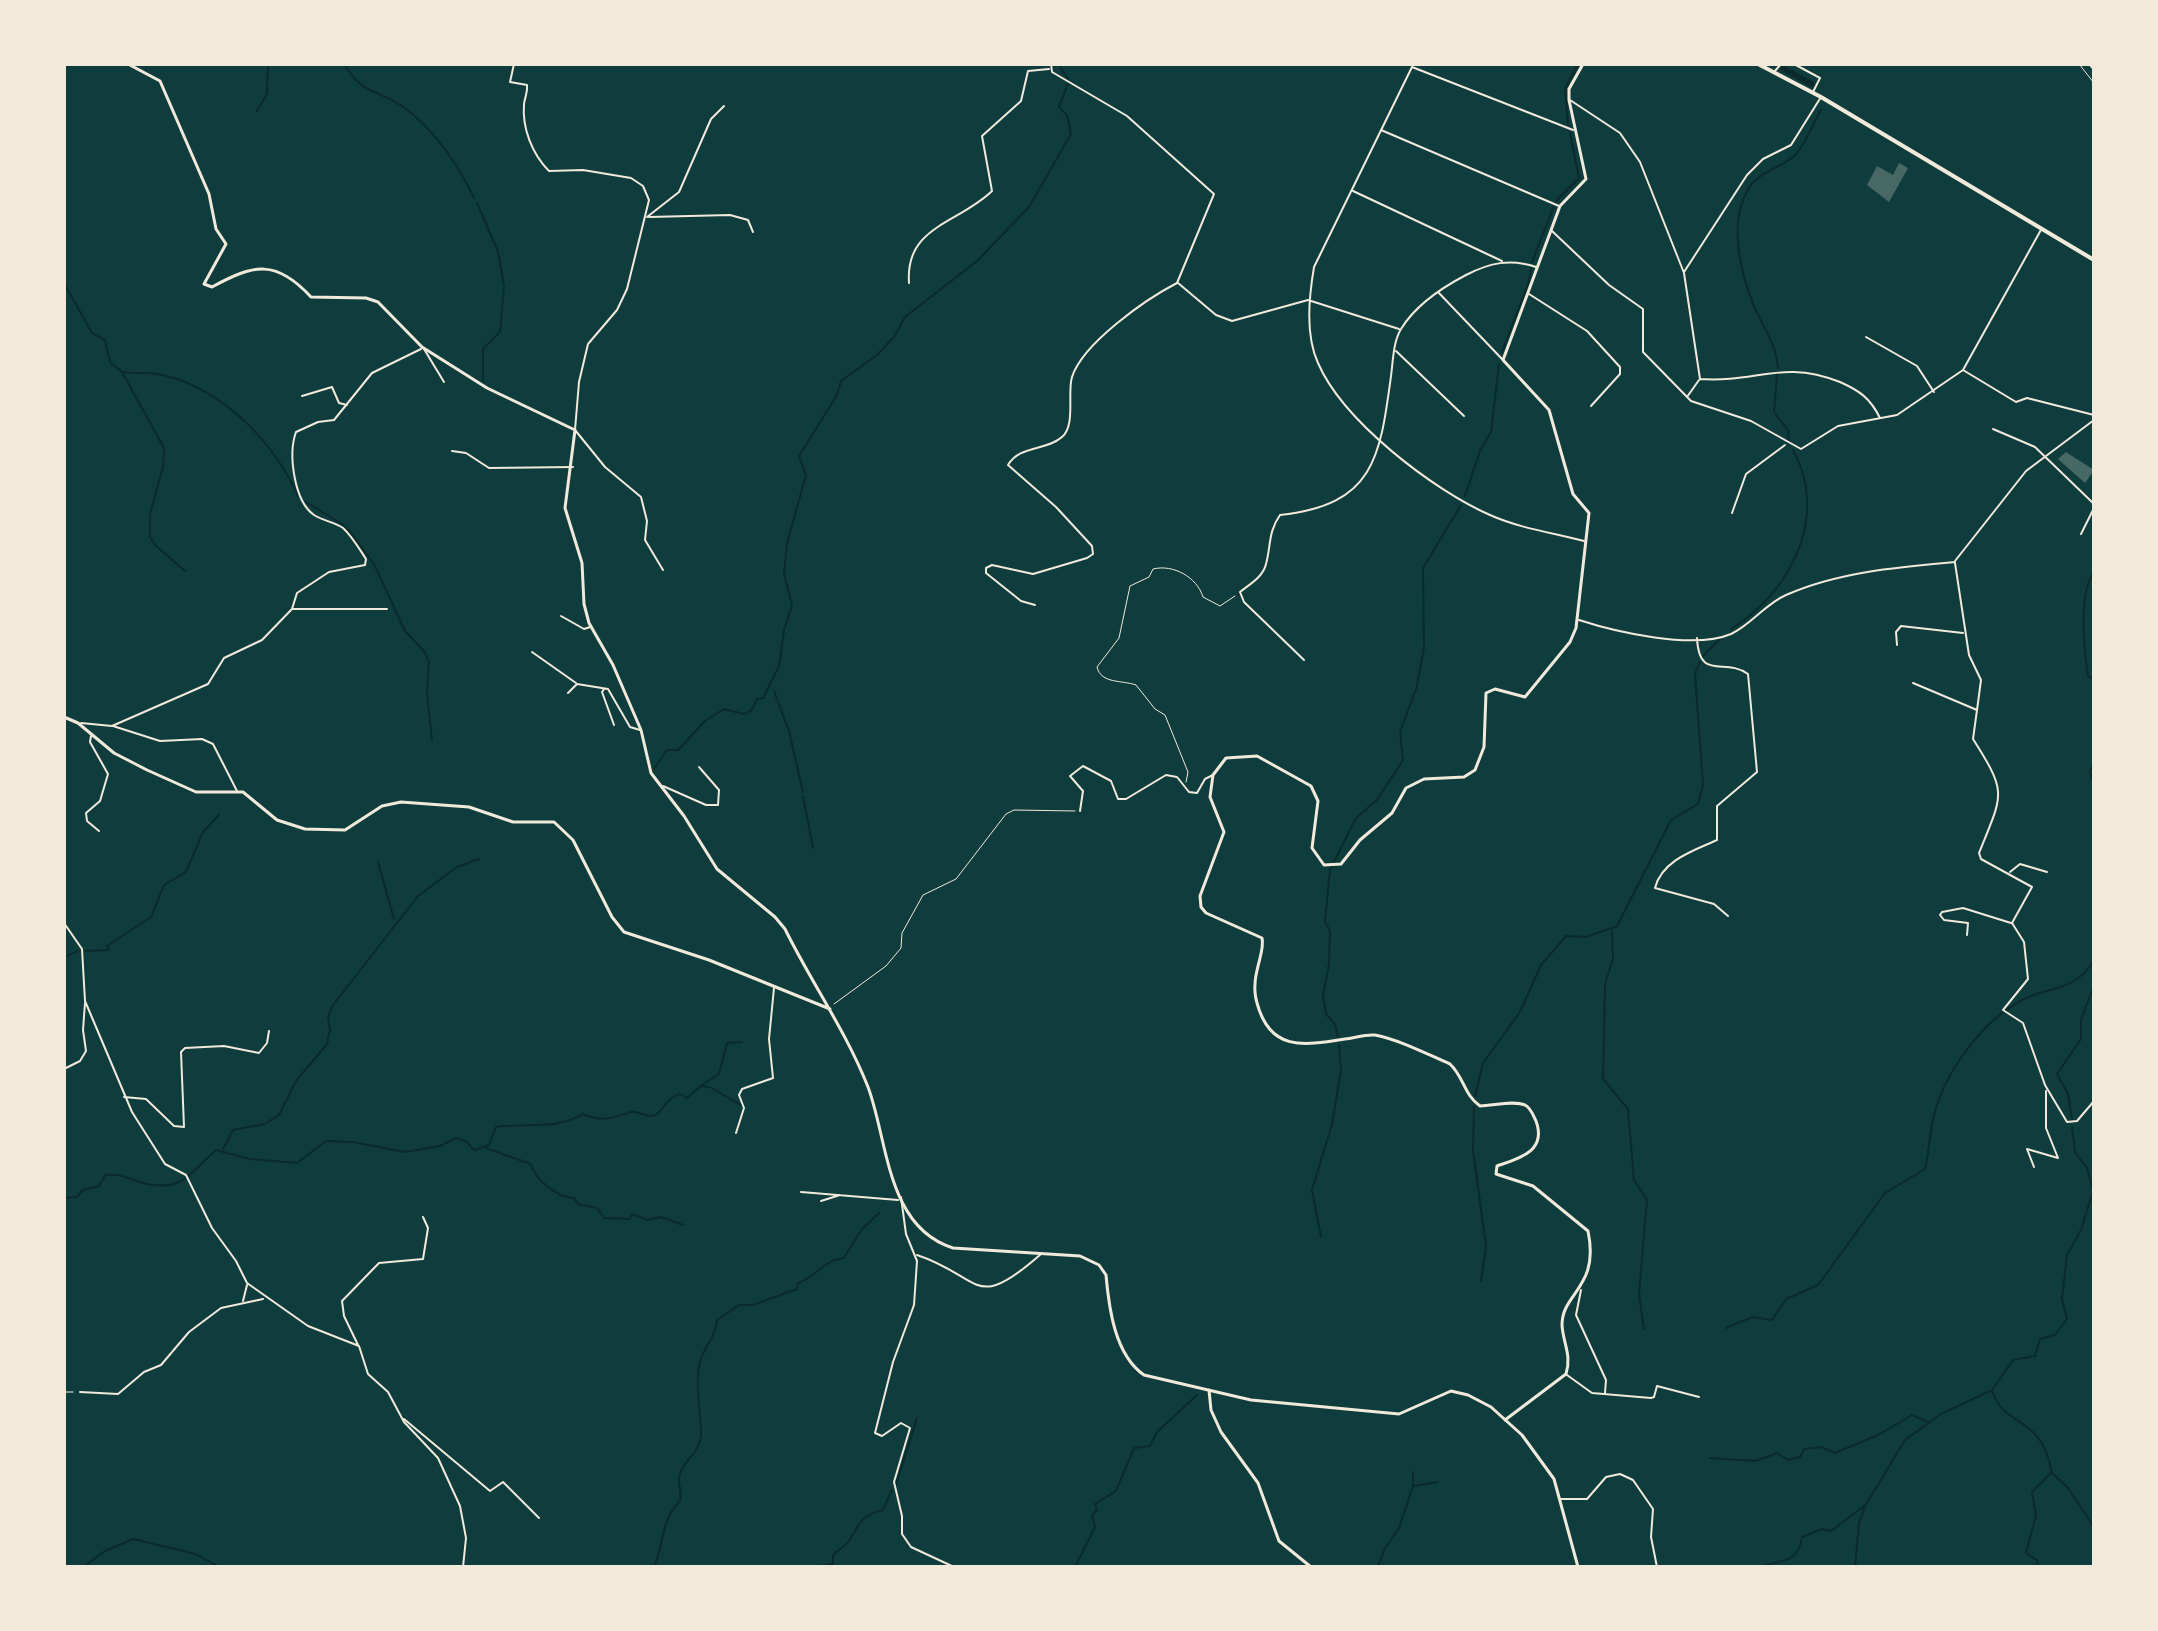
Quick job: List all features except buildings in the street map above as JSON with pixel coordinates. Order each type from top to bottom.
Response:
[{"type":"main road","points":[[1758,64],[1821,97],[2094,260]]},
{"type":"street","points":[[128,64],[160,81],[209,194],[216,229],[226,244],[204,284],[212,287],[257,267],[293,277],[311,297],[366,298],[378,302],[422,347],[487,388],[575,430],[605,467],[643,501],[645,540],[663,570]]},
{"type":"street","points":[[514,64],[510,82],[527,85],[525,112],[537,158],[549,171],[583,170],[631,178],[643,186],[649,200],[647,217],[617,310],[588,344],[579,382],[573,467],[565,508],[582,563],[584,604],[641,730],[651,773],[663,786],[717,869],[780,923],[830,1009],[868,1088],[891,1179],[917,1224],[940,1244],[1080,1256],[1103,1269],[1123,1352],[1130,1365],[1144,1375],[1251,1400],[1399,1414],[1451,1391],[1491,1407],[1522,1435],[1554,1479],[1578,1567]]},
{"type":"street","points":[[1051,64],[1051,69]]},
{"type":"street","points":[[1503,360],[1560,206],[1586,179],[1569,100],[1569,89],[1583,64]]},
{"type":"street","points":[[1774,73],[1781,64]]},
{"type":"street","points":[[1794,64],[1820,78],[1812,93]]},
{"type":"street","points":[[2090,64],[2094,69]]},
{"type":"street","points":[[1575,130],[1416,67],[1409,70],[1314,267],[1308,300],[1317,363],[1344,404],[1382,442],[1465,502],[1490,515],[1586,542]]},
{"type":"street","points":[[909,283],[908,267],[914,246],[992,191],[982,136],[1021,101],[1028,71],[1051,69],[1127,116],[1214,194],[1177,283],[1162,291],[1081,358],[1072,378],[1067,430],[1060,439],[1022,452],[1008,465],[1056,507],[1092,546],[1093,554],[1087,558],[1033,574],[992,565],[986,568],[986,573],[1021,601],[1035,605]]},
{"type":"street","points":[[1684,273],[1747,175],[1763,159],[1791,145],[1821,97]]},
{"type":"street","points":[[1569,100],[1620,133],[1631,146],[1684,273],[1700,379],[1687,397]]},
{"type":"street","points":[[647,217],[679,192],[711,119],[724,106]]},
{"type":"street","points":[[1381,130],[1560,206]]},
{"type":"street","points":[[1351,190],[1497,256],[1503,262]]},
{"type":"street","points":[[647,217],[730,215],[748,220],[753,232]]},
{"type":"street","points":[[1551,230],[1609,285],[1643,309],[1643,352],[1687,397],[1700,406],[1751,421],[1787,444],[1806,448],[1838,426],[1897,415],[1963,370],[2042,228]]},
{"type":"street","points":[[1304,660],[1244,602],[1240,592],[1261,574],[1266,565],[1268,541],[1280,515],[1311,512],[1338,500],[1360,483],[1382,442],[1394,349],[1400,329],[1438,292],[1489,264],[1503,262],[1537,268]]},
{"type":"street","points":[[1177,283],[1216,315],[1232,321],[1308,300],[1400,329]]},
{"type":"street","points":[[1080,811],[1083,791],[1070,776],[1083,766],[1111,781],[1118,799],[1126,799],[1166,775],[1177,777],[1197,793],[1205,779],[1213,775],[1226,758],[1257,756],[1306,781],[1316,792],[1318,801],[1312,848],[1324,865],[1341,864],[1360,840],[1392,813],[1406,788],[1424,779],[1464,777],[1475,770],[1484,747],[1486,693],[1495,689],[1525,697],[1570,642],[1579,620],[1589,513],[1573,494],[1549,410],[1438,292]]},
{"type":"street","points":[[1529,294],[1587,331],[1620,367],[1620,374],[1591,406]]},
{"type":"street","points":[[1866,337],[1917,366],[1934,392]]},
{"type":"street","points":[[422,347],[444,382]]},
{"type":"street","points":[[112,726],[208,684],[224,658],[262,640],[292,609],[297,593],[329,572],[365,565],[366,559],[343,528],[314,515],[306,507],[293,476],[296,432],[318,422],[334,420],[372,373],[422,347]]},
{"type":"street","points":[[1394,349],[1464,416]]},
{"type":"street","points":[[1700,379],[1732,380],[1782,370],[1813,372],[1858,390],[1871,401],[1880,418]]},
{"type":"street","points":[[1963,370],[2016,402],[2027,398],[2094,415]]},
{"type":"street","points":[[302,396],[332,387],[339,403],[348,405]]},
{"type":"street","points":[[2012,923],[2032,887],[1981,859],[1979,853],[1999,790],[1994,770],[1973,739],[1981,680],[1969,655],[1964,633],[1955,562],[2026,471],[2094,420]]},
{"type":"street","points":[[1993,429],[2035,447],[2094,506],[2081,534]]},
{"type":"street","points":[[1732,513],[1746,474],[1787,444]]},
{"type":"street","points":[[452,451],[466,453],[489,468],[573,467]]},
{"type":"street","points":[[1579,620],[1618,633],[1697,638],[1735,632],[1786,595],[1877,569],[1955,562]]},
{"type":"street","points":[[2094,584],[2094,594]]},
{"type":"street","points":[[292,609],[387,609]]},
{"type":"street","points":[[561,616],[584,629],[592,627]]},
{"type":"street","points":[[1897,645],[1896,632],[1901,626],[1964,633]]},
{"type":"street","points":[[1697,638],[1704,662],[1710,667],[1739,667],[1748,674],[1757,772],[1717,806],[1717,840],[1687,852],[1665,870],[1655,888],[1714,904],[1728,916]]},
{"type":"street","points":[[532,652],[577,684],[605,689],[630,727],[641,730]]},
{"type":"street","points":[[1913,683],[1977,710]]},
{"type":"street","points":[[568,693],[577,684]]},
{"type":"street","points":[[605,689],[602,692],[614,725]]},
{"type":"street","points":[[64,717],[78,723],[112,726],[160,741],[188,738],[213,744],[237,791]]},
{"type":"street","points":[[78,723],[121,757],[189,790],[204,794],[237,791],[252,798],[277,820],[321,830],[345,830],[382,806],[395,802],[469,807],[513,822],[539,819],[554,822],[573,840],[612,917],[624,932],[709,960],[830,1009]]},
{"type":"street","points":[[91,735],[90,742],[108,774],[100,801],[86,813],[87,821],[99,831]]},
{"type":"street","points":[[663,786],[706,805],[718,805],[719,790],[699,767]]},
{"type":"street","points":[[1213,775],[1212,810],[1225,826],[1200,896],[1201,907],[1209,915],[1262,938],[1264,948],[1254,970],[1256,1002],[1269,1033],[1277,1039],[1333,1041],[1373,1035],[1450,1064],[1460,1073],[1469,1097],[1480,1106],[1523,1104],[1534,1116],[1538,1135],[1536,1147],[1529,1154],[1497,1166],[1496,1174],[1533,1186],[1588,1231],[1591,1264],[1576,1315],[1606,1380],[1605,1395]]},
{"type":"street","points":[[2010,873],[2020,864],[2047,872]]},
{"type":"street","points":[[1967,935],[1968,923],[1944,920],[1940,915],[1942,912],[1963,908],[2012,923],[2024,942],[2028,979],[2003,1010],[2023,1023],[2047,1090],[2046,1128],[2058,1158],[2027,1149],[2034,1167]]},
{"type":"street","points":[[64,923],[82,949],[86,1051],[80,1061],[64,1069]]},
{"type":"street","points":[[736,1133],[744,1108],[739,1095],[742,1089],[773,1078],[775,1071],[769,1039],[774,987]]},
{"type":"street","points":[[85,1001],[107,1047],[124,1097],[165,1164],[186,1175],[212,1228],[236,1261],[247,1283],[265,1299],[308,1326],[359,1346]]},
{"type":"street","points":[[124,1097],[146,1099],[174,1126],[184,1127],[179,1061],[185,1048],[224,1046],[259,1053],[267,1043],[269,1031]]},
{"type":"street","points":[[2047,1090],[2067,1122],[2073,1123],[2094,1101]]},
{"type":"street","points":[[801,1192],[900,1199]]},
{"type":"street","points":[[821,1201],[845,1193]]},
{"type":"street","points":[[900,1199],[906,1234],[916,1254],[910,1322],[893,1362],[875,1433],[882,1436],[901,1423],[910,1428],[894,1482],[902,1516],[902,1534],[911,1547],[954,1567]]},
{"type":"street","points":[[423,1217],[428,1228],[423,1259],[379,1263],[342,1301],[344,1316],[368,1374],[388,1392],[402,1418],[438,1458],[460,1506],[466,1538],[463,1567]]},
{"type":"street","points":[[916,1254],[951,1269],[957,1277],[973,1286],[989,1289],[1022,1272],[1043,1253]]},
{"type":"street","points":[[242,1302],[247,1283]]},
{"type":"street","points":[[1505,1420],[1566,1374],[1569,1353],[1562,1325],[1565,1311],[1581,1290]]},
{"type":"street","points":[[80,1392],[118,1394],[144,1372],[161,1365],[199,1324],[221,1308],[265,1299]]},
{"type":"street","points":[[1566,1374],[1592,1393],[1651,1398],[1657,1386],[1699,1397]]},
{"type":"street","points":[[1209,1390],[1215,1420],[1235,1456],[1258,1483],[1279,1541],[1311,1567]]},
{"type":"street","points":[[402,1418],[443,1448],[490,1491],[503,1482],[539,1518]]},
{"type":"street","points":[[1561,1499],[1587,1499],[1606,1477],[1620,1474],[1633,1480],[1653,1509],[1651,1537],[1657,1567]]},
{"type":"path","points":[[2079,64],[2094,83]]},
{"type":"path","points":[[1186,787],[1188,772],[1165,715],[1155,709],[1136,685],[1108,680],[1101,676],[1097,667],[1119,638],[1130,586],[1149,577],[1153,569],[1161,567],[1182,572],[1200,585],[1203,597],[1220,606],[1240,592]]},
{"type":"path","points":[[830,1009],[886,966],[901,948],[902,933],[923,895],[956,879],[1006,814],[1014,810],[1080,811]]},
{"type":"path","points":[[64,1392],[80,1392]]},
{"type":"waterway","points":[[257,111],[267,94],[268,64]]},
{"type":"waterway","points":[[344,64],[364,87],[393,100],[424,125],[452,160],[474,198]]},
{"type":"waterway","points":[[1058,64],[1068,79]]},
{"type":"waterway","points":[[1568,124],[1565,89],[1578,64]]},
{"type":"waterway","points":[[1783,68],[1811,84]]},
{"type":"waterway","points":[[654,769],[667,750],[678,750],[705,721],[724,709],[744,714],[751,711],[757,699],[763,698],[779,666],[784,630],[792,605],[784,574],[787,543],[806,475],[799,456],[837,395],[841,381],[877,355],[894,337],[905,317],[977,261],[1029,207],[1071,134],[1067,115],[1059,107],[1068,83]]},
{"type":"waterway","points":[[1778,368],[1772,343],[1744,278],[1738,247],[1739,216],[1749,188],[1760,177],[1797,153],[1821,110]]},
{"type":"waterway","points":[[1556,201],[1579,178],[1570,133]]},
{"type":"waterway","points":[[477,203],[498,252],[504,286],[500,332],[483,349],[483,381]]},
{"type":"waterway","points":[[1532,262],[1554,206]]},
{"type":"waterway","points":[[1502,352],[1529,282],[1531,268]]},
{"type":"waterway","points":[[64,283],[92,333],[105,340],[110,362],[122,372],[164,448],[163,467],[150,514],[150,537],[185,571]]},
{"type":"waterway","points":[[1465,496],[1480,451],[1491,432],[1499,364]]},
{"type":"waterway","points":[[123,372],[167,376],[209,394],[228,407],[262,439],[298,496]]},
{"type":"waterway","points":[[1777,375],[1774,412],[1788,430],[1789,442]]},
{"type":"waterway","points":[[1731,629],[1771,595],[1798,551],[1805,526],[1807,501],[1803,475],[1793,450]]},
{"type":"waterway","points":[[306,502],[345,526],[353,536],[374,564],[405,631],[424,651],[429,662],[427,693],[432,740]]},
{"type":"waterway","points":[[1338,1037],[1335,1024],[1326,1014],[1323,996],[1329,964],[1330,932],[1325,921],[1330,870],[1356,818],[1377,800],[1403,760],[1400,732],[1417,686],[1424,647],[1423,568],[1461,505]]},
{"type":"waterway","points":[[2094,572],[2084,607],[2088,676],[2094,679]]},
{"type":"waterway","points":[[1703,656],[1719,640]]},
{"type":"waterway","points":[[1475,1096],[1483,1063],[1520,1012],[1541,965],[1566,936],[1586,937],[1617,926],[1671,820],[1698,804],[1703,785],[1695,674],[1700,662]]},
{"type":"waterway","points":[[774,691],[789,731],[803,792]]},
{"type":"waterway","points":[[2094,762],[2090,772],[2094,786]]},
{"type":"waterway","points":[[803,796],[813,848]]},
{"type":"waterway","points":[[85,951],[109,950],[107,946],[151,917],[164,885],[186,872],[203,832],[219,815]]},
{"type":"waterway","points":[[223,1149],[233,1130],[265,1124],[279,1115],[296,1081],[327,1044],[330,1030],[328,1017],[333,1005],[418,896],[457,867],[479,859]]},
{"type":"waterway","points":[[378,862],[394,919]]},
{"type":"waterway","points":[[1612,931],[1613,959],[1605,984],[1603,1079],[1628,1109],[1634,1180],[1647,1200],[1639,1294],[1644,1329]]},
{"type":"waterway","points":[[64,957],[78,951]]},
{"type":"waterway","points":[[1726,1328],[1752,1317],[1772,1320],[1786,1299],[1818,1285],[1885,1193],[1925,1169],[1939,1099],[1956,1065],[1979,1034],[2007,1009],[2033,995],[2069,983],[2094,961]]},
{"type":"waterway","points":[[2094,968],[2094,984]]},
{"type":"waterway","points":[[2072,1120],[2068,1094],[2057,1074],[2081,1039],[2081,1019],[2094,986]]},
{"type":"waterway","points":[[700,1086],[719,1074],[727,1043],[742,1042]]},
{"type":"waterway","points":[[1321,1237],[1312,1190],[1332,1124],[1341,1071],[1339,1045]]},
{"type":"waterway","points":[[64,1198],[77,1197],[83,1190],[99,1186],[105,1175],[121,1176],[151,1185],[173,1184],[190,1175],[216,1150],[250,1159],[297,1163],[326,1141],[353,1142],[405,1152],[440,1146],[456,1138],[466,1141],[474,1150],[489,1145],[496,1127],[550,1124],[583,1114],[602,1119],[634,1112],[654,1116],[672,1098],[680,1094],[687,1098],[701,1086],[710,1087],[741,1105]]},
{"type":"waterway","points":[[1474,1106],[1473,1150],[1486,1246],[1481,1281]]},
{"type":"waterway","points":[[2072,1127],[2075,1152],[2087,1168],[2094,1194]]},
{"type":"waterway","points":[[486,1148],[531,1164],[548,1187],[574,1198],[578,1204],[597,1208],[604,1218],[629,1219],[632,1214],[647,1220],[661,1217],[683,1225]]},
{"type":"waterway","points":[[2052,1473],[2040,1440],[2005,1411],[1992,1390],[2013,1360],[2035,1356],[2040,1339],[2055,1335],[2067,1319],[2062,1299],[2067,1255],[2081,1230],[2093,1191]]},
{"type":"waterway","points":[[654,1567],[669,1516],[680,1501],[681,1471],[700,1442],[699,1366],[717,1320],[739,1305],[753,1305],[797,1289],[798,1283],[831,1262],[844,1258],[862,1229],[879,1213]]},
{"type":"waterway","points":[[1855,1567],[1859,1523],[1865,1506],[1905,1440],[1941,1414],[1990,1391]]},
{"type":"waterway","points":[[1075,1567],[1095,1527],[1092,1515],[1097,1510],[1095,1504],[1116,1491],[1134,1448],[1150,1446],[1157,1432],[1197,1395]]},
{"type":"waterway","points":[[1710,1458],[1756,1461],[1777,1453],[1788,1460],[1800,1457],[1804,1449],[1821,1447],[1835,1453],[1880,1434],[1912,1415],[1928,1422]]},
{"type":"waterway","points":[[896,1485],[917,1418]]},
{"type":"waterway","points":[[1413,1472],[1413,1486]]},
{"type":"waterway","points":[[2036,1567],[2038,1561],[2026,1553],[2036,1515],[2032,1492],[2051,1473]]},
{"type":"waterway","points":[[2052,1473],[2068,1488],[2094,1527]]},
{"type":"waterway","points":[[1378,1567],[1384,1550],[1399,1528],[1413,1486],[1438,1482]]},
{"type":"waterway","points":[[813,1567],[833,1564],[833,1555],[849,1541],[865,1517],[883,1510],[892,1490]]},
{"type":"waterway","points":[[1759,1567],[1788,1559],[1797,1552],[1802,1537],[1822,1529],[1831,1531],[1864,1506]]},
{"type":"waterway","points":[[83,1567],[105,1551],[133,1539],[196,1554],[219,1567]]}]
